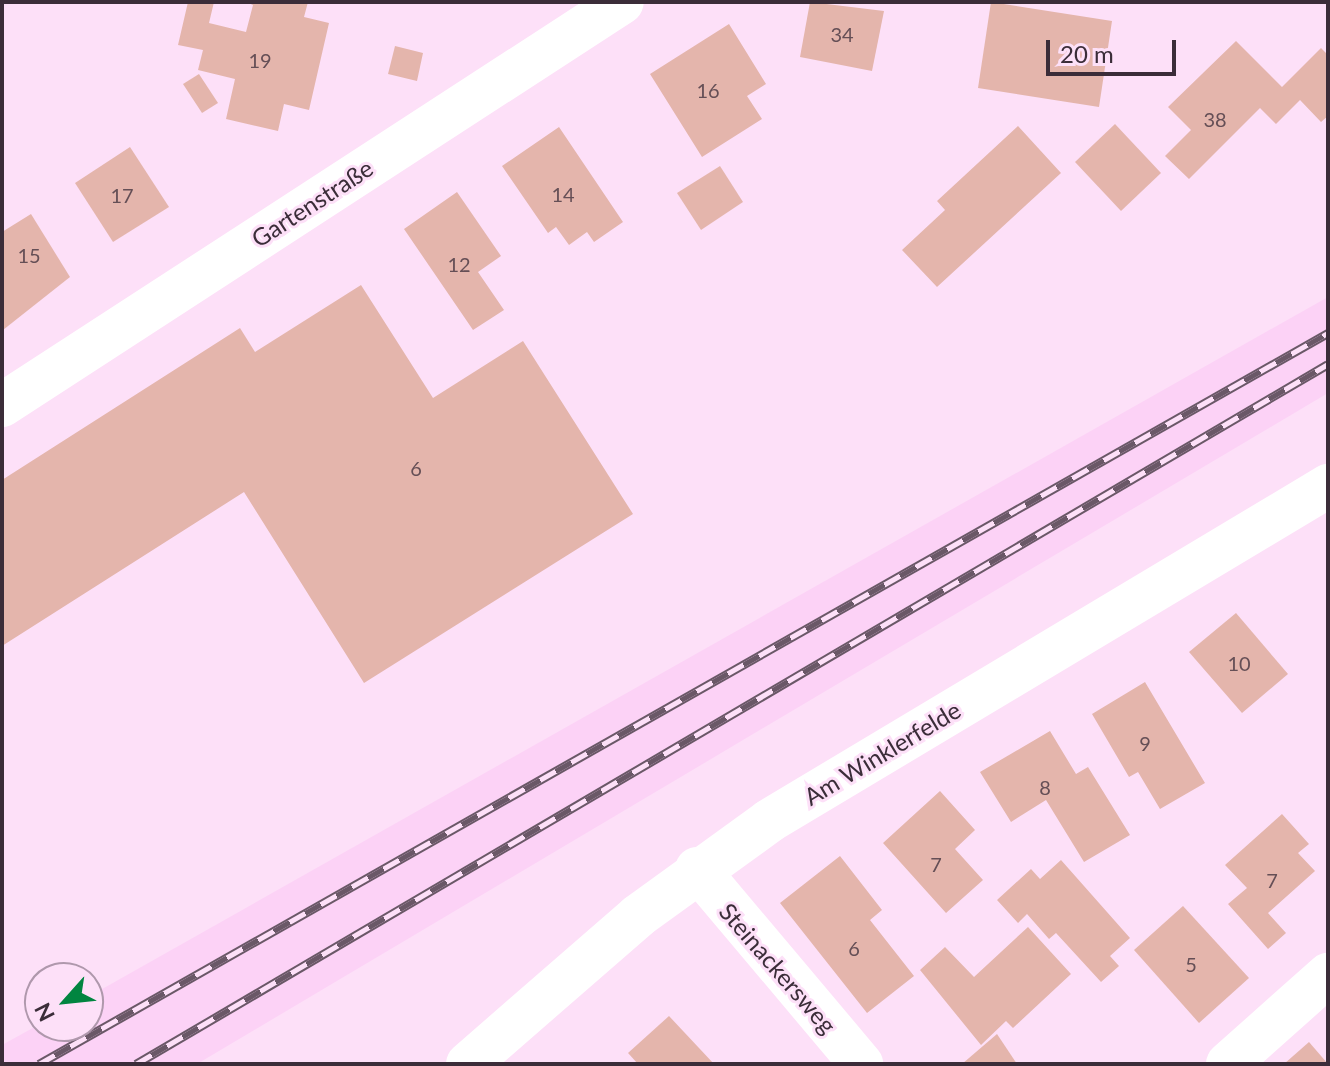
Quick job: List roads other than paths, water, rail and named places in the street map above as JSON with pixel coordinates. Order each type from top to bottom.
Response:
[{"type":"street","name":"Gartenstraße","points":[[2,405],[622,2]]},
{"type":"street","name":"Am Winklerfelde","points":[[468,1064],[697,869],[1328,486]]},
{"type":"street","name":"Steinackersweg","points":[[697,869],[861,1064]]},
{"type":"street","points":[[1228,1064],[1328,975]]},
{"type":"railway","points":[[39,1064],[1328,333]]},
{"type":"railway","points":[[136,1064],[1328,364]]}]
